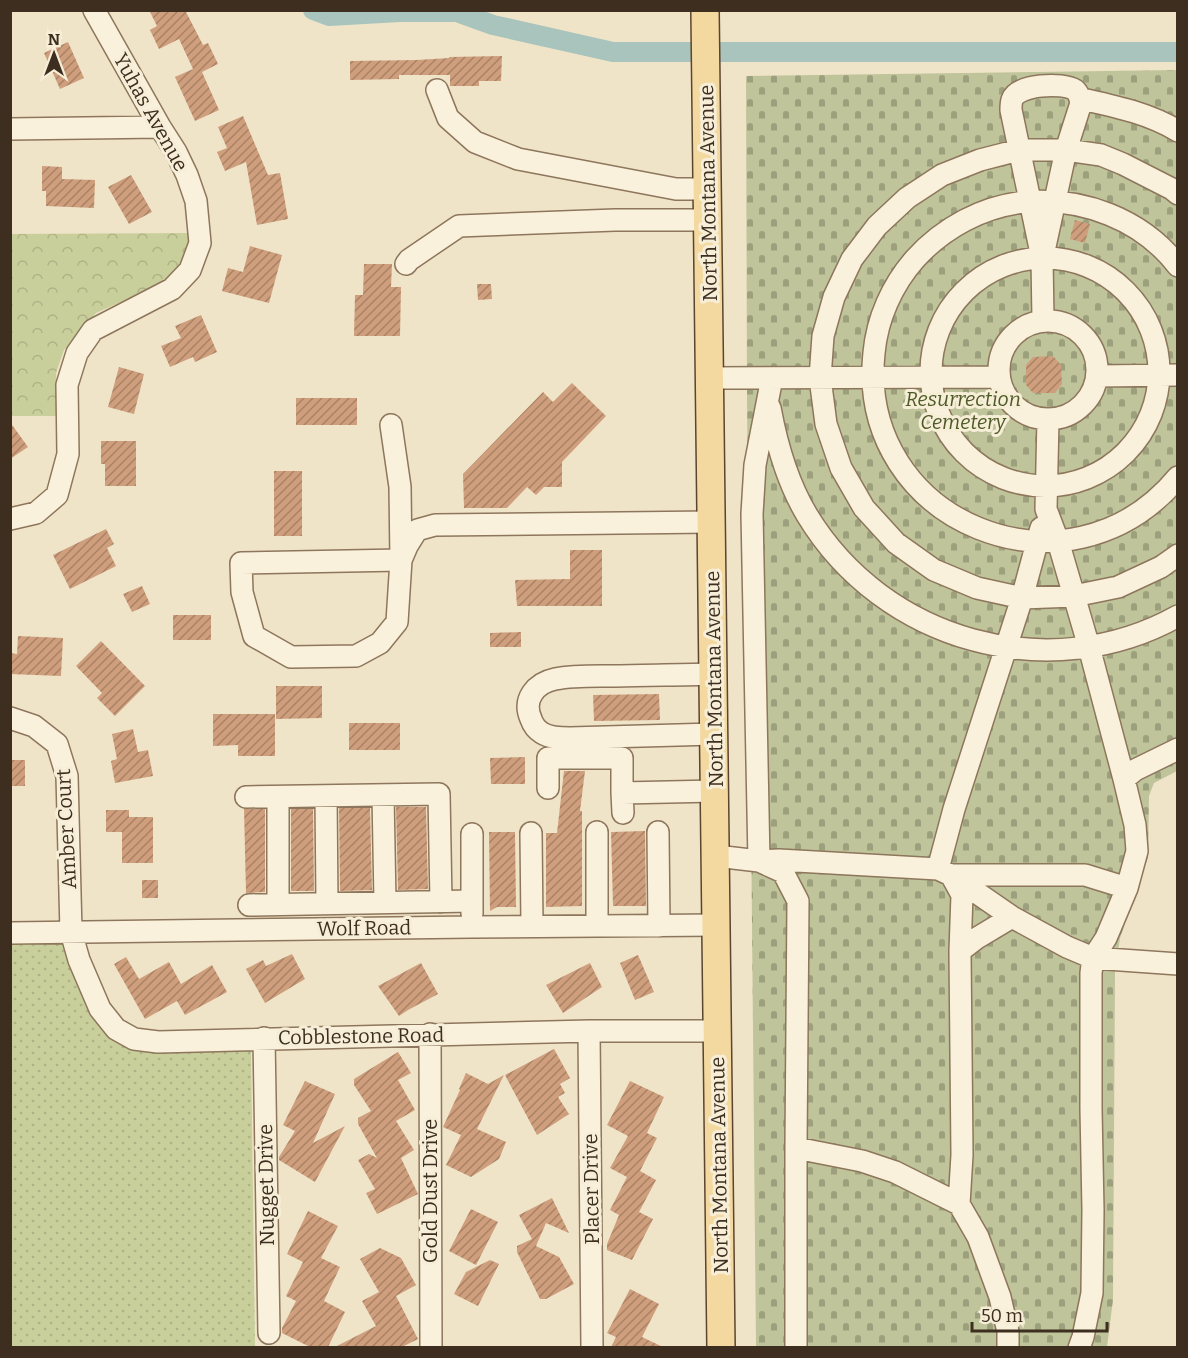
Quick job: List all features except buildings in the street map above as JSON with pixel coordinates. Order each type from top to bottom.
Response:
[{"type":"main road","name":"North Montana Avenue","points":[[705,10],[721,1347]]},
{"type":"street","name":"Yuhas Avenue","points":[[10,519],[36,513],[57,495],[68,454],[67,385],[77,353],[82,345],[93,330],[172,289],[190,270],[200,243],[196,201],[187,175],[94,10]]},
{"type":"street","points":[[1042,258],[1066,150],[1081,104],[1076,91],[1056,86],[1034,87],[1017,93],[1012,100],[1011,110],[1042,258],[1043,320]]},
{"type":"street","points":[[437,90],[448,117],[475,141],[518,159],[676,189],[708,189]]},
{"type":"street","points":[[1081,104],[1087,100],[1130,110],[1178,131]]},
{"type":"street","points":[[10,129],[160,127]]},
{"type":"street","points":[[1178,194],[1124,164],[1101,155],[1066,150],[1019,150],[980,160],[942,175],[907,198],[877,226],[852,259],[834,297],[823,336],[820,378],[826,424],[841,468],[864,508],[896,543],[934,570],[976,588],[1022,598],[1074,596],[1119,587],[1161,567],[1178,555]]},
{"type":"street","points":[[1178,266],[1154,241],[1135,227],[1091,207],[1054,201],[1030,201],[978,214],[959,223],[924,249],[892,292],[880,322],[875,343],[873,377],[876,407],[882,428],[901,466],[930,499],[946,512],[985,532],[1006,538],[1037,542],[1075,539],[1098,533],[1141,512],[1160,497],[1178,477]]},
{"type":"street","points":[[406,264],[459,226],[615,219],[708,220]]},
{"type":"street","points":[[1042,258],[1065,260],[1088,266],[1108,277],[1126,291],[1141,309],[1168,375],[1143,431],[1126,453],[1102,471],[1076,483],[1047,487],[1017,484],[990,473],[966,456],[947,433],[935,406],[930,377],[933,347],[943,318],[961,294],[984,275],[1012,262],[1042,258]]},
{"type":"street","points":[[1043,320],[1058,322],[1072,327],[1084,336],[1097,361],[1097,376],[1094,390],[1086,402],[1075,411],[1062,417],[1048,419],[1034,417],[1021,411],[1003,390],[999,377],[1000,361],[1005,346],[1015,333],[1027,324],[1043,320]]},
{"type":"street","points":[[1097,376],[1168,375]]},
{"type":"street","points":[[710,378],[770,388],[820,378],[999,377]]},
{"type":"street","points":[[770,388],[776,439],[789,478],[807,515],[830,549],[859,578],[891,604],[927,624],[966,639],[1034,650],[1089,647],[1127,638],[1164,624],[1178,616]]},
{"type":"street","points":[[759,861],[752,514],[755,465],[770,388]]},
{"type":"street","points":[[1008,1347],[1008,1332],[1000,1297],[978,1237],[959,1204],[962,1155],[960,951],[962,895],[945,872],[954,809],[1022,598],[1046,509],[1048,419]]},
{"type":"street","points":[[390,425],[400,487],[401,560],[397,622],[380,643],[356,656],[291,657],[254,636],[242,592],[241,563],[401,560]]},
{"type":"street","points":[[1046,509],[1058,541],[1089,647],[1135,825],[1137,851],[1107,938],[1093,958],[1091,973],[1092,1293],[1083,1337],[1078,1347]]},
{"type":"street","points":[[401,560],[417,530],[435,525],[712,522]]},
{"type":"street","points":[[713,674],[555,679],[540,684],[531,693],[528,704],[529,715],[540,732],[555,737],[714,734]]},
{"type":"street","name":"Amber Court","points":[[10,718],[34,726],[57,744],[67,777],[71,932]]},
{"type":"street","points":[[1124,780],[1135,771],[1178,748]]},
{"type":"street","points":[[548,788],[548,758],[622,758],[622,803],[715,791]]},
{"type":"street","points":[[246,798],[439,794],[441,902]]},
{"type":"street","points":[[383,795],[385,902]]},
{"type":"street","points":[[326,796],[327,903]]},
{"type":"street","points":[[278,797],[278,904]]},
{"type":"street","points":[[597,832],[597,926]]},
{"type":"street","points":[[658,832],[659,926]]},
{"type":"street","points":[[531,833],[532,926]]},
{"type":"street","points":[[472,834],[472,927]]},
{"type":"street","points":[[716,856],[759,861],[779,860],[945,872],[1085,875],[1126,888]]},
{"type":"street","points":[[759,861],[783,872],[798,901],[796,1347]]},
{"type":"street","points":[[945,872],[1012,916],[1067,947],[1093,958],[1178,964]]},
{"type":"street","points":[[249,904],[472,901]]},
{"type":"street","points":[[960,951],[1012,916]]},
{"type":"street","name":"Wolf Road","points":[[10,933],[717,925]]},
{"type":"street","name":"Cobblestone Road","points":[[71,932],[79,960],[100,1009],[116,1029],[135,1039],[158,1042],[430,1034],[718,1030]]},
{"type":"street","name":"Placer Drive","points":[[589,1031],[592,1347]]},
{"type":"street","name":"Gold Dust Drive","points":[[430,1034],[431,1347]]},
{"type":"street","name":"Nugget Drive","points":[[264,1038],[269,1333]]},
{"type":"street","points":[[796,1148],[862,1161],[895,1172],[959,1204]]},
{"type":"green space","name":"Resurrection Cemetery","points":[[1177,70],[1177,771],[1154,783],[1149,796],[1148,857],[1120,938],[1115,973],[1113,1300],[1107,1347],[756,1347],[746,76]]},
{"type":"green space","points":[[190,233],[187,253],[175,273],[154,287],[96,313],[64,350],[56,373],[58,416],[11,416],[10,234]]},
{"type":"green space","points":[[11,932],[71,932],[100,1009],[134,1039],[251,1049],[255,1347],[11,1348]]},
{"type":"waterway","points":[[313,10],[329,16],[457,12],[493,25],[613,52],[1178,52]]}]
